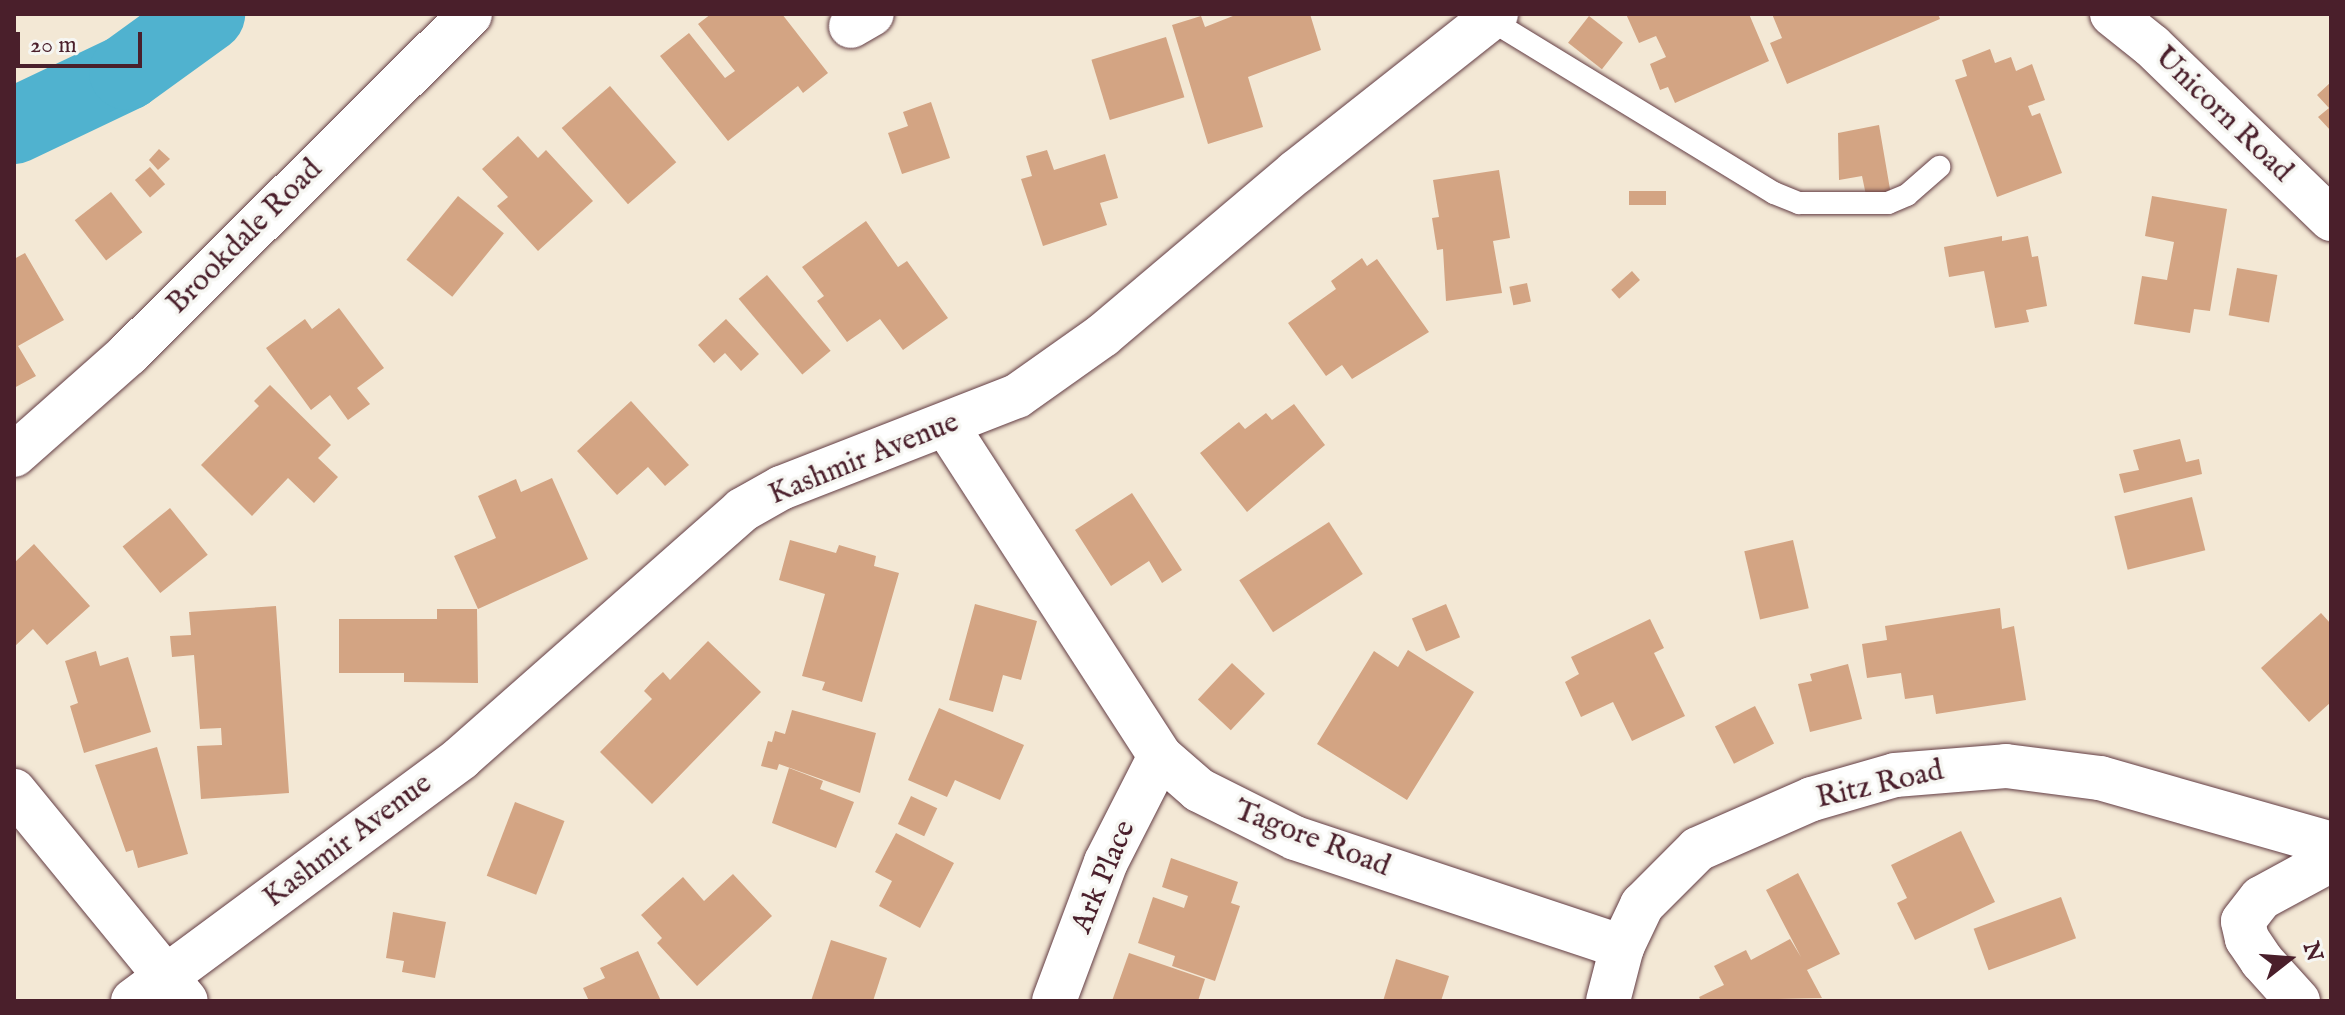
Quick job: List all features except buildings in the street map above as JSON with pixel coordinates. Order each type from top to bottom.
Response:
[{"type":"street","name":"Brookdale Road","points":[[14,455],[128,354],[470,14]]},
{"type":"street","name":"Unicorn Road","points":[[2112,14],[2331,219]]},
{"type":"street","name":"Kashmir Avenue","points":[[162,993],[461,758],[742,510],[781,488],[1017,396],[1103,335],[1296,172],[1492,16]]},
{"type":"street","name":"Tagore Road","points":[[946,425],[1160,756],[1199,790],[1295,838],[1622,947]]},
{"type":"street","name":"Ark Place","points":[[1054,1001],[1106,862],[1160,756]]},
{"type":"street","name":"Ritz Road","points":[[1608,1001],[1622,947],[1642,905],[1698,849],[1812,799],[1938,768],[2006,766],[2100,778],[2331,844]]},
{"type":"street","points":[[14,791],[162,993]]},
{"type":"street","points":[[2298,1001],[2262,961],[2247,939],[2243,921],[2261,898],[2331,860]]},
{"type":"lane","points":[[1492,16],[1774,193],[1799,203],[1888,203],[1907,195],[1939,167]]},
{"type":"waterway","points":[[14,126],[127,72],[207,14]]}]
